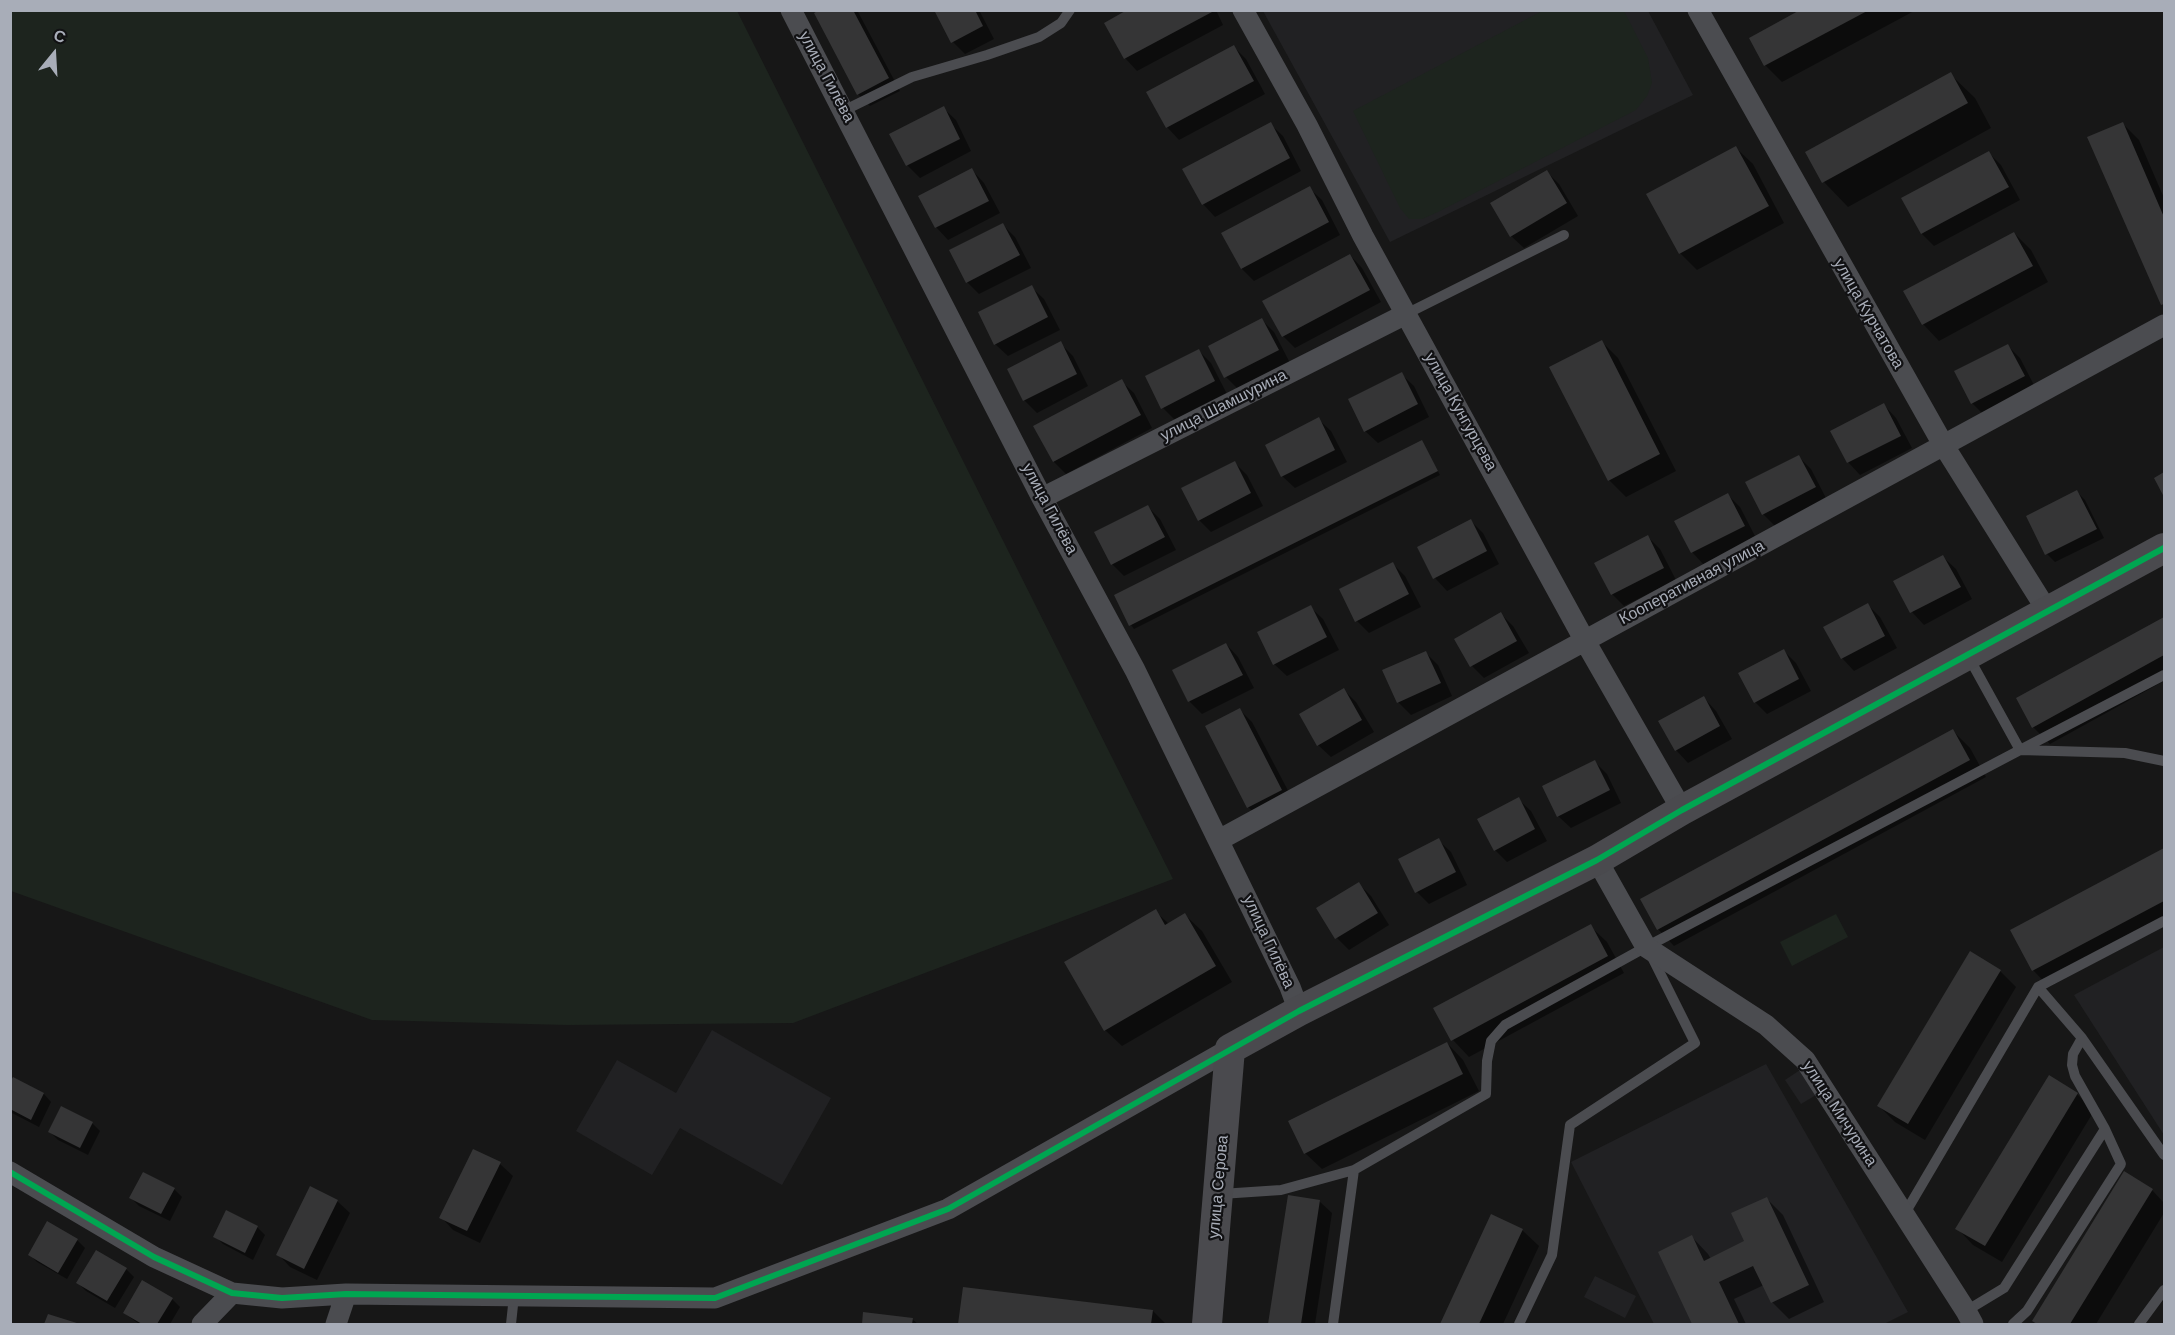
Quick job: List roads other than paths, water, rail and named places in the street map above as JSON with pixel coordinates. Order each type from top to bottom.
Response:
[{"type":"main road","points":[[1230,1049],[1299,1011],[1597,860],[1682,810],[2164,548]]},
{"type":"main road","name":"улица Серова","points":[[1207,1324],[1230,1049]]},
{"type":"street","name":"улица Гилёва","points":[[790,10],[1042,498],[1135,670],[1220,840],[1290,987],[1299,1011]]},
{"type":"street","name":"улица Кунгурцева","points":[[1243,10],[1307,125],[1363,236],[1585,641],[1682,810]]},
{"type":"street","name":"улица Курчатова","points":[[1698,10],[1944,446],[2048,612]]},
{"type":"street","name":"улица Шамшурина","points":[[1042,498],[1406,314]]},
{"type":"street","name":"Кооперативная улица","points":[[1220,840],[2164,325]]},
{"type":"street","name":"улица Мичурина","points":[[1597,860],[1646,947],[1766,1025],[1805,1060],[1969,1318]]},
{"type":"street","points":[[10,1172],[154,1257],[232,1293],[282,1298],[346,1294],[715,1298],[948,1209],[1230,1049]]},
{"type":"street","points":[[202,1324],[232,1293]]},
{"type":"street","points":[[336,1324],[346,1294]]},
{"type":"lane","points":[[843,111],[912,77],[1039,37],[1061,23],[1070,10]]},
{"type":"lane","points":[[1406,314],[1564,235]]},
{"type":"lane","points":[[1968,656],[2020,750]]},
{"type":"lane","points":[[1218,1194],[1281,1190],[1354,1170],[1486,1094],[1487,1061],[1491,1041],[1505,1025],[1646,947],[2164,675]]},
{"type":"lane","points":[[2020,750],[2125,753],[2164,761]]},
{"type":"lane","points":[[1904,1215],[2038,987],[2164,921]]},
{"type":"lane","points":[[1519,1324],[1552,1255],[1570,1125],[1695,1043],[1646,947]]},
{"type":"lane","points":[[2038,987],[2082,1038],[2164,1155]]},
{"type":"lane","points":[[2013,1324],[2027,1311],[2121,1164],[2105,1129],[2075,1076],[2072,1065],[2073,1054],[2082,1038]]},
{"type":"lane","points":[[1969,1318],[2004,1288],[2105,1129]]},
{"type":"lane","points":[[1333,1324],[1354,1170]]},
{"type":"lane","points":[[2139,1324],[2164,1290]]},
{"type":"lane","points":[[511,1324],[514,1296]]}]
